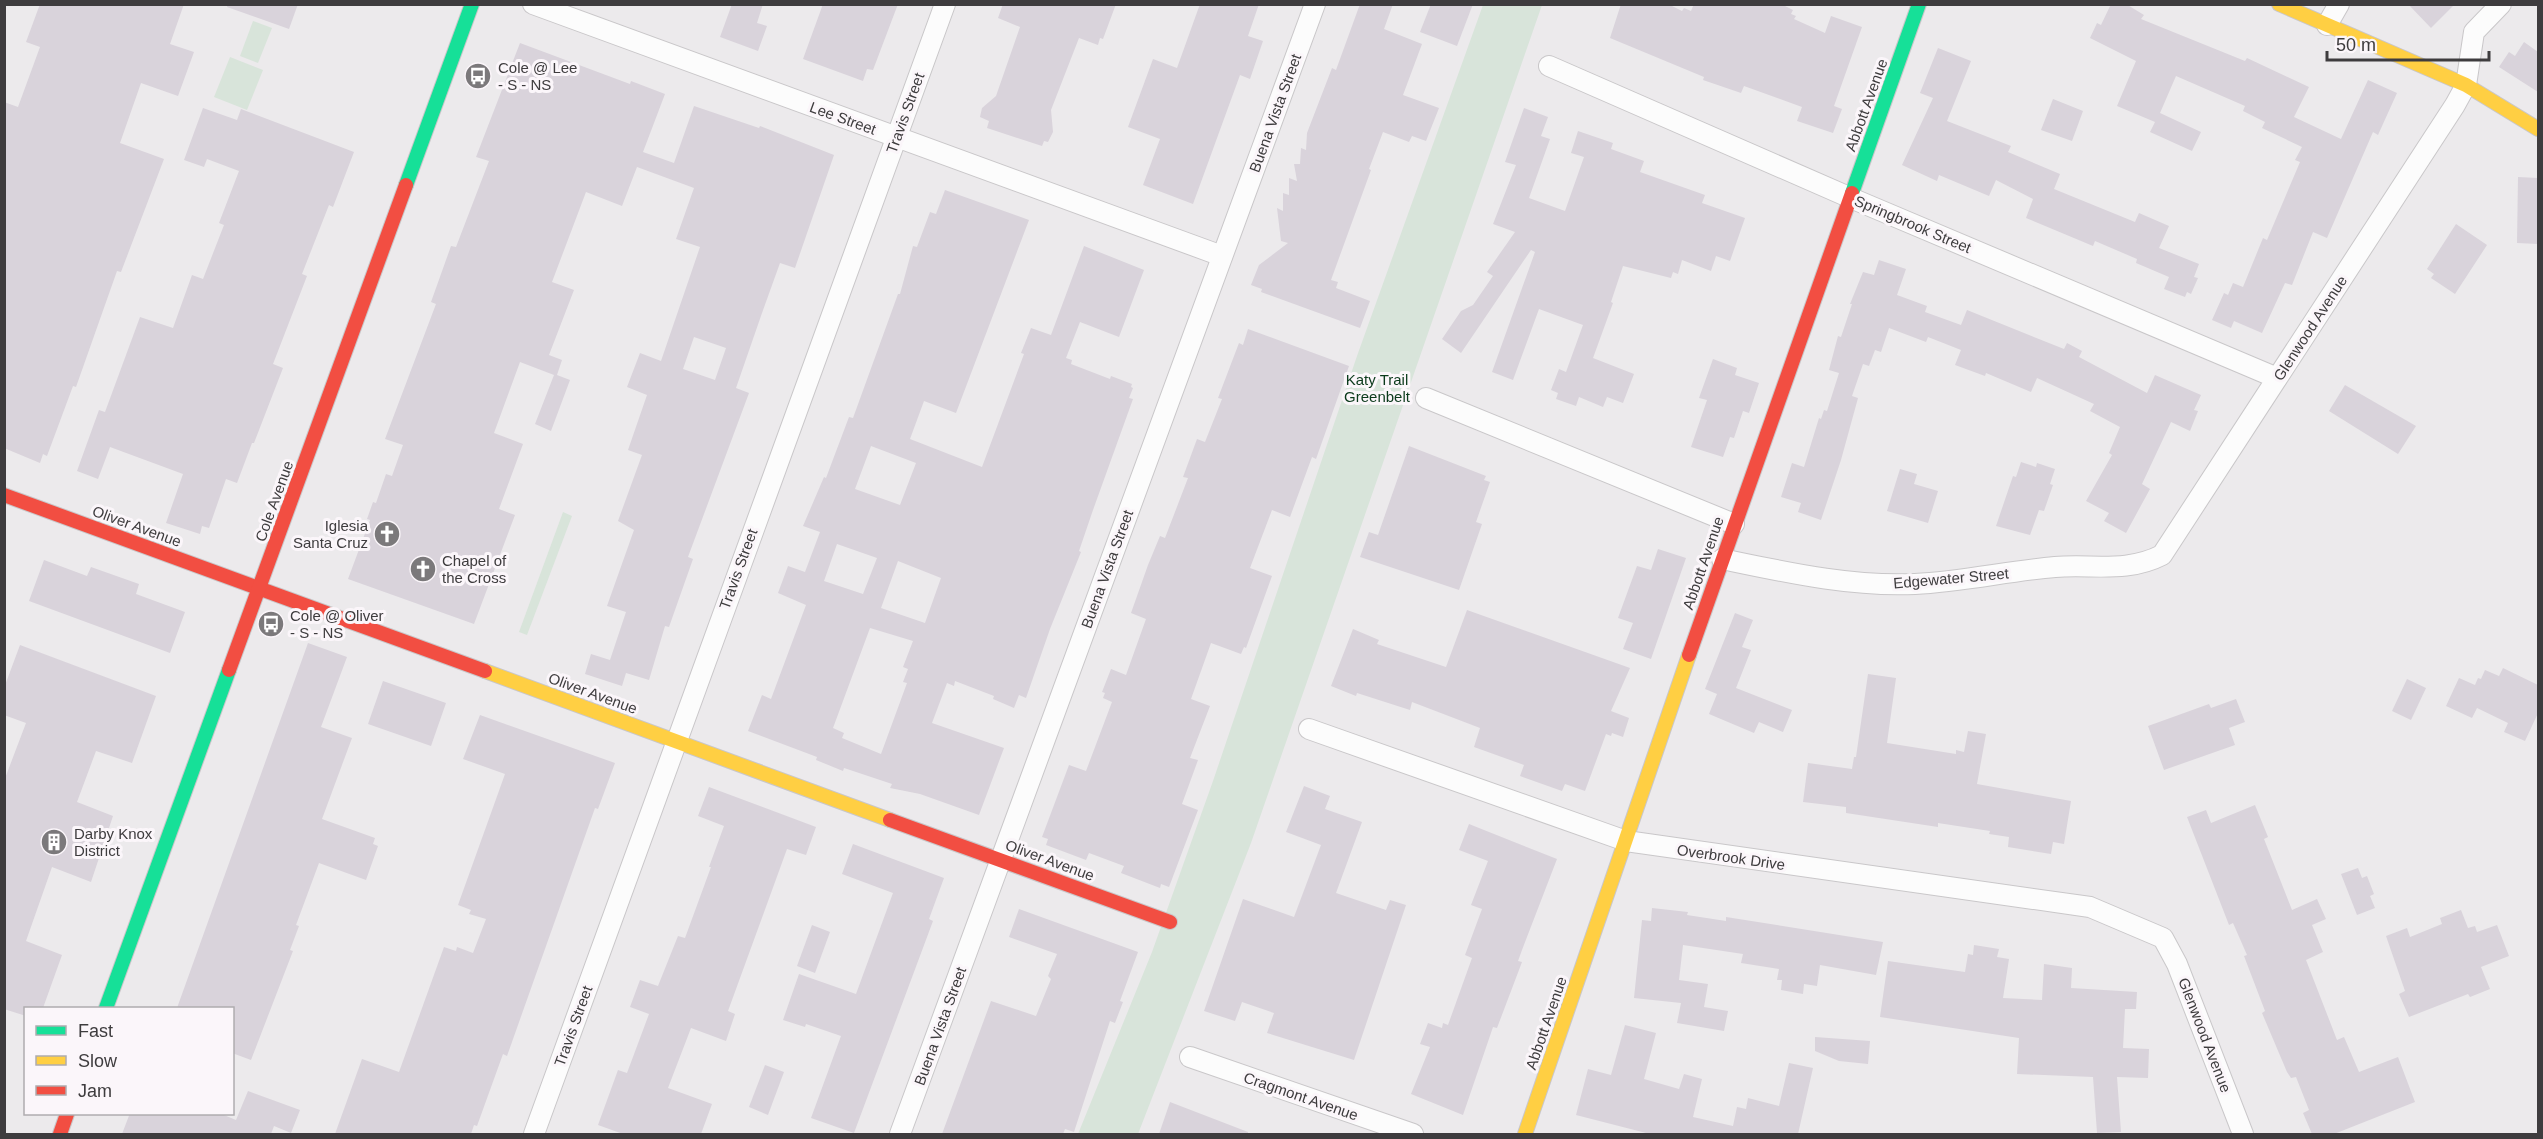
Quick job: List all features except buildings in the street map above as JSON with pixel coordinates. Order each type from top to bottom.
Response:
[{"type":"street","name":"Cole Avenue","points":[[106,1007],[472,4]]},
{"type":"street","name":"Lee Street","points":[[532,4],[1222,256]]},
{"type":"street","name":"Travis Street","points":[[534,1134],[675,741],[945,4]]},
{"type":"street","name":"Buena Vista Street","points":[[900,1134],[1315,4]]},
{"type":"street","name":"Abbott Avenue","points":[[1524,1134],[1734,524],[1919,4]]},
{"type":"street","points":[[2279,4],[2466,85],[2538,129]]},
{"type":"street","points":[[2327,25],[2339,4]]},
{"type":"street","points":[[2466,85],[2474,32],[2501,4]]},
{"type":"street","name":"Springbrook Street","points":[[1549,66],[1851,198],[2277,378]]},
{"type":"street","name":"Glenwood Avenue","points":[[2146,563],[2162,555],[2466,85]]},
{"type":"street","points":[[1426,398],[1734,524]]},
{"type":"street","name":"Oliver Avenue","points":[[4,495],[1170,922]]},
{"type":"street","name":"Edgewater Street","points":[[1722,559],[1851,583],[1916,584],[2056,567],[2121,567],[2146,563]]},
{"type":"street","name":"Overbrook Drive","points":[[1309,729],[1626,842],[2090,907],[2163,938]]},
{"type":"street","name":"Glenwood Avenue","points":[[2163,938],[2177,964],[2243,1134]]},
{"type":"street","name":"Cragmont Avenue","points":[[1190,1057],[1413,1134]]},
{"type":"street","points":[[60,1134],[66,1115]]},
{"type":"green space","name":"Katy Trail Greenbelt","points":[[1483,5],[1542,5],[1251,843],[1138,1134],[1078,1134],[1152,952],[1213,781],[1357,356]]},
{"type":"green space","points":[[253,21],[272,28],[258,63],[240,56]]},
{"type":"green space","points":[[230,57],[263,70],[247,110],[214,97]]},
{"type":"green space","points":[[563,512],[572,516],[527,635],[519,632]]},
{"type":"traffic: fast","points":[[406,185],[472,4]]},
{"type":"traffic: fast","points":[[1852,193],[1919,4]]},
{"type":"traffic: fast","points":[[106,1007],[229,670]]},
{"type":"traffic: slow","points":[[2279,4],[2466,85],[2538,129]]},
{"type":"traffic: slow","points":[[1525,1134],[1689,655]]},
{"type":"traffic: slow","points":[[485,671],[890,820]]},
{"type":"traffic: jam","points":[[229,670],[406,185]]},
{"type":"traffic: jam","points":[[1689,655],[1852,193]]},
{"type":"traffic: jam","points":[[4,495],[485,671]]},
{"type":"traffic: jam","points":[[890,820],[1170,922]]},
{"type":"traffic: jam","points":[[60,1134],[67,1115]]},
{"type":"place","name":"Cole @ Lee - S - NS","points":[[478,76]]},
{"type":"place","name":"Iglesia Santa Cruz","points":[[387,534]]},
{"type":"place","name":"Chapel of the Cross","points":[[423,569]]},
{"type":"place","name":"Cole @ Oliver - S - NS","points":[[271,624]]},
{"type":"place","name":"Darby Knox District","points":[[54,842]]}]
